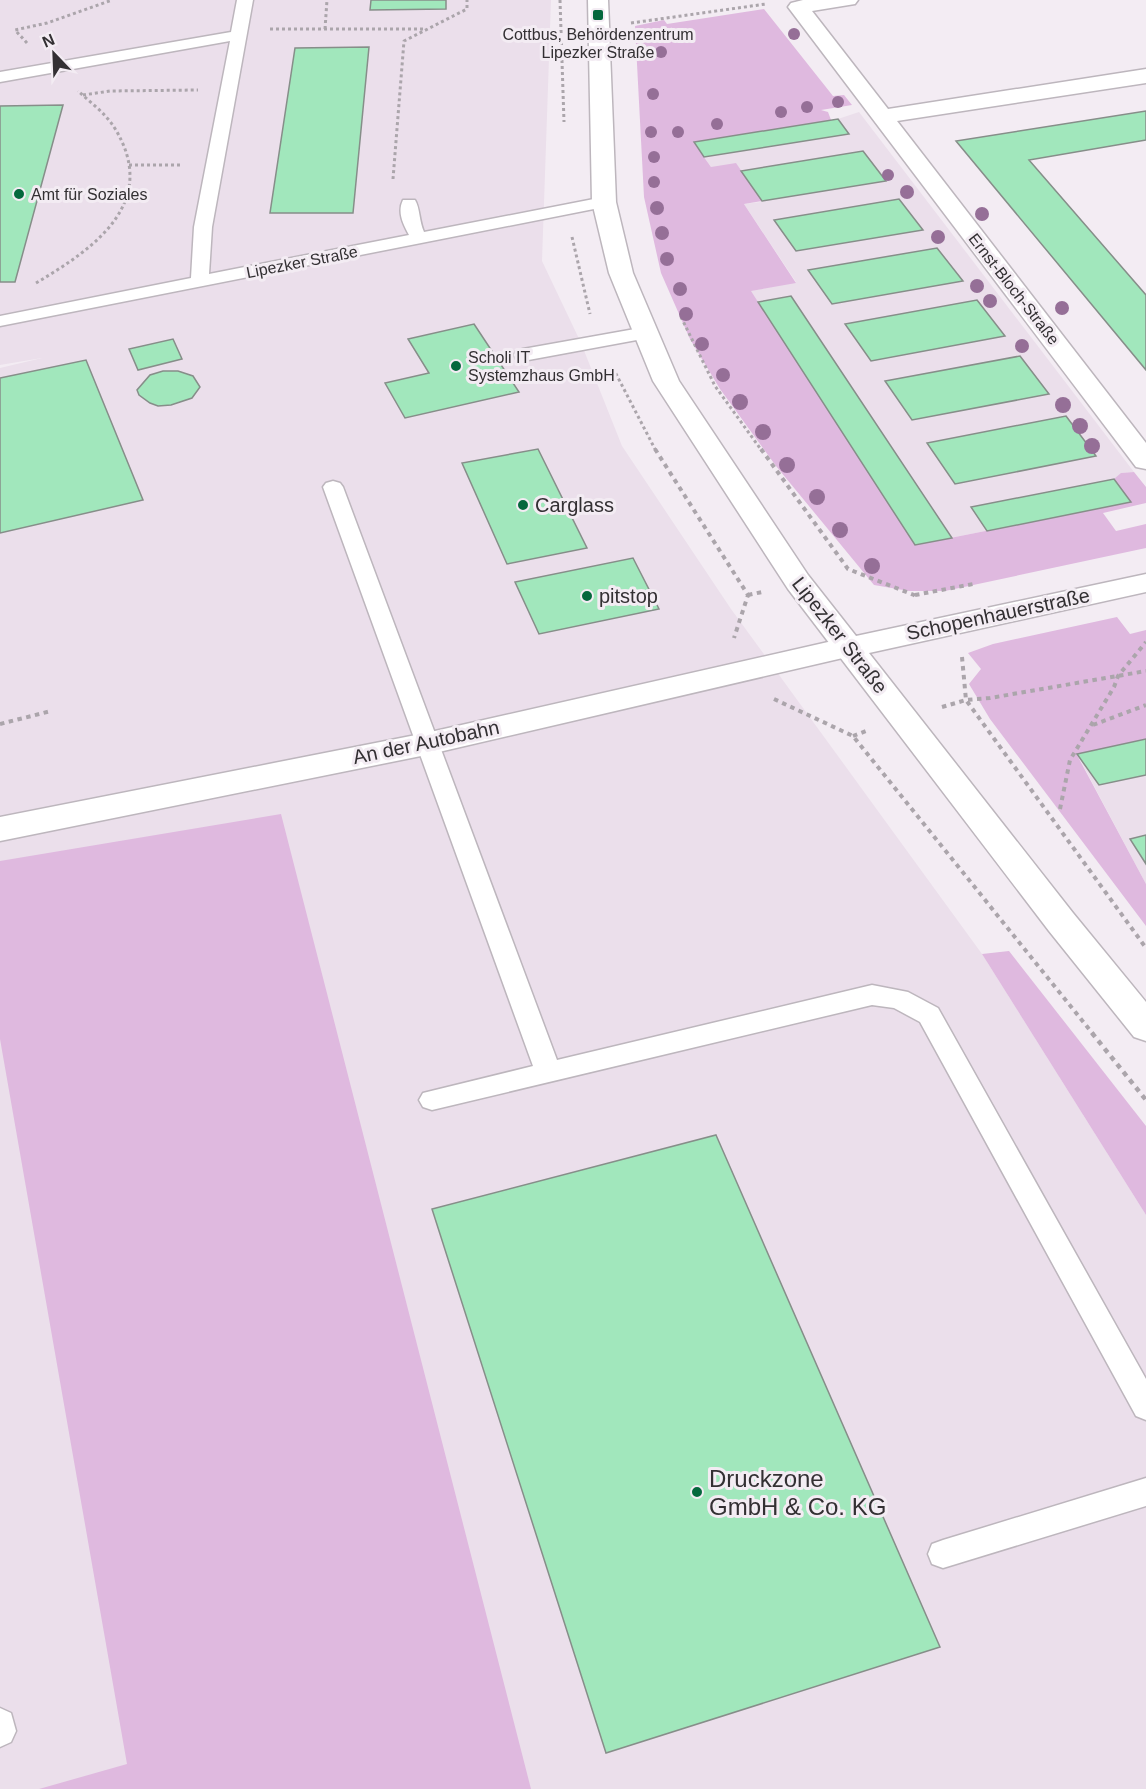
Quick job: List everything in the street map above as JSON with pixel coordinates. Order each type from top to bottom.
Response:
[{"type":"street","name":"Lipezker Straße","points":[[598,0],[604,202],[621,273],[666,381],[798,582],[1061,922],[1146,1027]]},
{"type":"street","name":"Ernst-Bloch-Straße","points":[[848,0],[808,3],[798,7],[1146,462]]},
{"type":"street","points":[[882,117],[1146,76]]},
{"type":"street","name":"Schopenhauerstraße","points":[[850,647],[1146,583]]},
{"type":"street","name":"An der Autobahn","points":[[0,829],[426,744],[850,647]]},
{"type":"lane","points":[[200,282],[203,227],[245,0]]},
{"type":"lane","points":[[0,77],[238,35]]},
{"type":"lane","name":"Lipezker Straße","points":[[0,321],[604,202]]},
{"type":"lane","points":[[408,204],[410,220],[419,239]]},
{"type":"lane","points":[[523,355],[646,333]]},
{"type":"lane","points":[[333,487],[548,1071]]},
{"type":"lane","points":[[432,1100],[872,995],[899,999],[928,1015],[1146,1407]]},
{"type":"lane","points":[[943,1554],[1146,1492]]},
{"type":"lane","points":[[0,1724],[0,1731]]},
{"type":"path","points":[[42,287],[30,288],[97,243],[120,216],[132,174],[113,126],[15,30],[55,21],[112,0]]},
{"type":"path","points":[[325,29],[327,0]]},
{"type":"path","points":[[393,183],[404,41],[467,9],[467,0]]},
{"type":"path","points":[[630,12],[631,23],[770,3]]},
{"type":"path","points":[[82,95],[110,91],[228,90]]},
{"type":"path","points":[[129,165],[214,164]]},
{"type":"path","points":[[678,312],[715,386],[849,569],[914,595],[940,626],[964,661],[966,700],[1146,948]]},
{"type":"path","points":[[1060,809],[1070,760],[1118,676],[1146,642]]},
{"type":"path","points":[[966,700],[990,698],[1146,671]]},
{"type":"path","points":[[1092,725],[1146,705]]},
{"type":"path","points":[[0,723],[51,711]]},
{"type":"shaded area","points":[[0,0],[551,0],[542,261],[581,343],[622,446],[731,609],[982,954],[1146,1215],[1146,1789],[0,1789],[0,368],[42,358],[0,365]]},
{"type":"shaded area","points":[[764,9],[833,96],[844,95],[852,105],[821,110],[828,112],[831,120],[694,143],[711,167],[736,163],[762,201],[744,204],[796,283],[751,291],[915,545],[1130,502],[1114,479],[1121,473],[1134,472],[1146,487],[1146,503],[1103,513],[1116,531],[1146,524],[1146,548],[945,591],[909,591],[874,585],[776,466],[720,389],[690,339],[661,273],[644,197],[635,26],[664,20],[667,24]]},
{"type":"shaded area","points":[[859,112],[1134,472],[1121,473],[1131,502],[915,545],[750,291],[796,282],[744,204],[761,202],[711,167],[694,142],[838,119]]},
{"type":"shaded area","points":[[1117,617],[1130,634],[1146,630],[1146,739],[1077,755],[1146,884],[1146,926],[990,719],[969,684],[981,669],[968,653],[993,644]]},
{"type":"shaded area","points":[[1146,739],[1146,884],[1077,754]]},
{"type":"shaded area","points":[[281,814],[531,1789],[39,1789],[127,1764],[0,1039],[0,861]]},
{"type":"shaded area","points":[[1009,951],[1146,1126],[1146,1215],[982,954]]},
{"type":"building","points":[[371,0],[446,0],[446,9],[370,10]]},
{"type":"building","points":[[369,47],[353,213],[270,213],[295,48]]},
{"type":"building","name":"Amt für Soziales","points":[[63,105],[15,282],[0,282],[0,106]]},
{"type":"building","points":[[1146,111],[1146,140],[1029,160],[1146,295],[1146,370],[956,141]]},
{"type":"building","points":[[838,119],[849,134],[704,157],[694,142]]},
{"type":"building","points":[[863,151],[886,181],[762,201],[741,171]]},
{"type":"building","points":[[899,199],[923,230],[796,251],[774,220]]},
{"type":"building","points":[[937,248],[963,281],[832,304],[808,270]]},
{"type":"building","points":[[791,296],[952,538],[915,545],[758,302]]},
{"type":"building","points":[[977,300],[1005,336],[871,361],[845,324]]},
{"type":"building","points":[[474,324],[519,392],[405,418],[385,383],[429,373],[408,339]]},
{"type":"building","points":[[173,339],[182,359],[138,370],[129,349]]},
{"type":"building","points":[[1020,356],[1049,394],[912,420],[885,381]]},
{"type":"building","points":[[86,360],[143,500],[0,533],[0,378]]},
{"type":"building","points":[[163,371],[178,371],[193,376],[200,387],[192,398],[171,405],[158,406],[150,403],[139,395],[137,390],[150,375]]},
{"type":"building","points":[[1066,416],[1096,456],[955,484],[927,443]]},
{"type":"building","name":"Carglass","points":[[538,449],[587,548],[507,564],[462,463]]},
{"type":"building","points":[[1114,479],[1131,502],[987,531],[971,507]]},
{"type":"building","name":"pitstop","points":[[633,558],[659,609],[539,634],[515,582]]},
{"type":"building","points":[[1146,739],[1146,775],[1099,785],[1077,754]]},
{"type":"building","points":[[1146,835],[1146,864],[1130,839]]},
{"type":"building","name":"Druckzone GmbH & Co. KG","points":[[716,1135],[940,1647],[606,1753],[432,1209]]},
{"type":"place","name":"Cottbus, Behördenzentrum Lipezker Straße","points":[[598,15]]},
{"type":"place","name":"Amt für Soziales","points":[[19,194]]},
{"type":"place","name":"Scholi IT Systemzhaus GmbH","points":[[456,366]]},
{"type":"place","name":"Carglass","points":[[523,505]]},
{"type":"place","name":"pitstop","points":[[587,596]]},
{"type":"place","name":"Druckzone GmbH & Co. KG","points":[[697,1492]]}]
